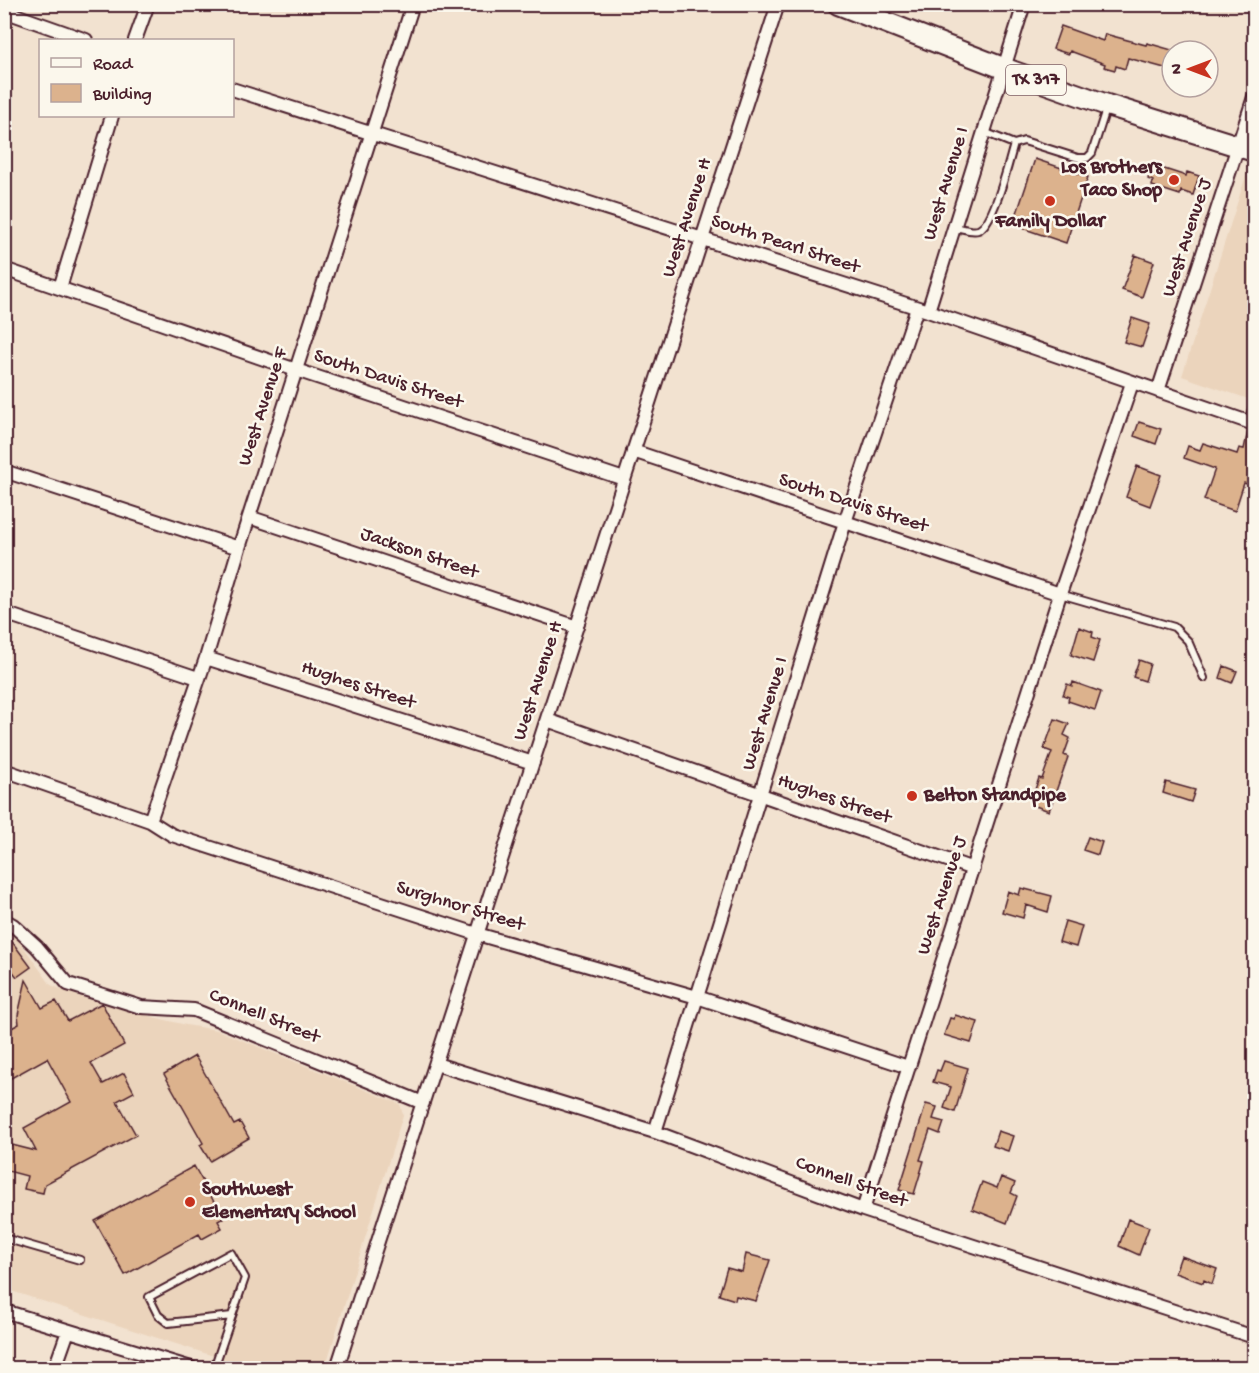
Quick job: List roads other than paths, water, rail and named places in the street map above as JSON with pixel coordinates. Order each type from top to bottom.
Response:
[{"type":"main road","name":"TX 317","points":[[838,4],[1003,68],[1107,105],[1247,148]]},
{"type":"street","points":[[135,39],[148,4]]},
{"type":"street","name":"West Avenue F","points":[[150,821],[206,658],[413,4]]},
{"type":"street","name":"West Avenue H","points":[[337,1368],[777,4]]},
{"type":"street","name":"West Avenue I","points":[[655,1132],[762,795],[845,522],[954,226],[1024,4]]},
{"type":"street","points":[[9,9],[84,39]]},
{"type":"street","name":"South Pearl Street","points":[[234,91],[923,310],[1251,423]]},
{"type":"street","name":"West Avenue J","points":[[1158,391],[1247,148],[1254,97]]},
{"type":"street","points":[[60,288],[112,117]]},
{"type":"street","name":"South Davis Street","points":[[4,270],[624,479]]},
{"type":"street","name":"West Avenue J","points":[[863,1210],[1060,594],[1132,383]]},
{"type":"street","name":"South Davis Street","points":[[633,451],[1060,594]]},
{"type":"street","points":[[4,471],[239,548]]},
{"type":"street","name":"Jackson Street","points":[[249,518],[577,627]]},
{"type":"street","points":[[4,614],[198,678]]},
{"type":"street","name":"Hughes Street","points":[[206,658],[532,764]]},
{"type":"street","name":"Hughes Street","points":[[547,720],[973,869]]},
{"type":"street","name":"Surghnor Street","points":[[4,770],[150,821],[172,835],[477,934],[697,997],[908,1067]]},
{"type":"street","name":"Connell Street","points":[[4,920],[13,925],[37,947],[68,984],[141,1007],[194,1010],[423,1103]]},
{"type":"street","name":"Connell Street","points":[[436,1064],[655,1132],[863,1210],[1254,1337]]},
{"type":"street","points":[[4,1311],[191,1368]]},
{"type":"street","points":[[55,1368],[68,1331]]},
{"type":"lane","points":[[983,132],[1014,144],[1024,141],[1078,158],[1087,158],[1092,153],[1107,105]]},
{"type":"lane","points":[[954,226],[976,231],[984,227],[991,216],[1014,144]]},
{"type":"lane","points":[[1251,423],[1254,403]]},
{"type":"lane","points":[[1060,594],[1174,627],[1188,641],[1204,678]]},
{"type":"lane","points":[[4,1238],[80,1260]]},
{"type":"lane","points":[[214,1368],[232,1316],[245,1278],[231,1253],[149,1298],[158,1315],[168,1323],[232,1316]]},
{"type":"place","name":"Los Brothers Taco Shop","points":[[1174,180]]},
{"type":"place","name":"Family Dollar","points":[[1050,201]]},
{"type":"place","name":"Belton Standpipe","points":[[912,796]]},
{"type":"place","name":"Southwest Elementary School","points":[[190,1202]]}]
